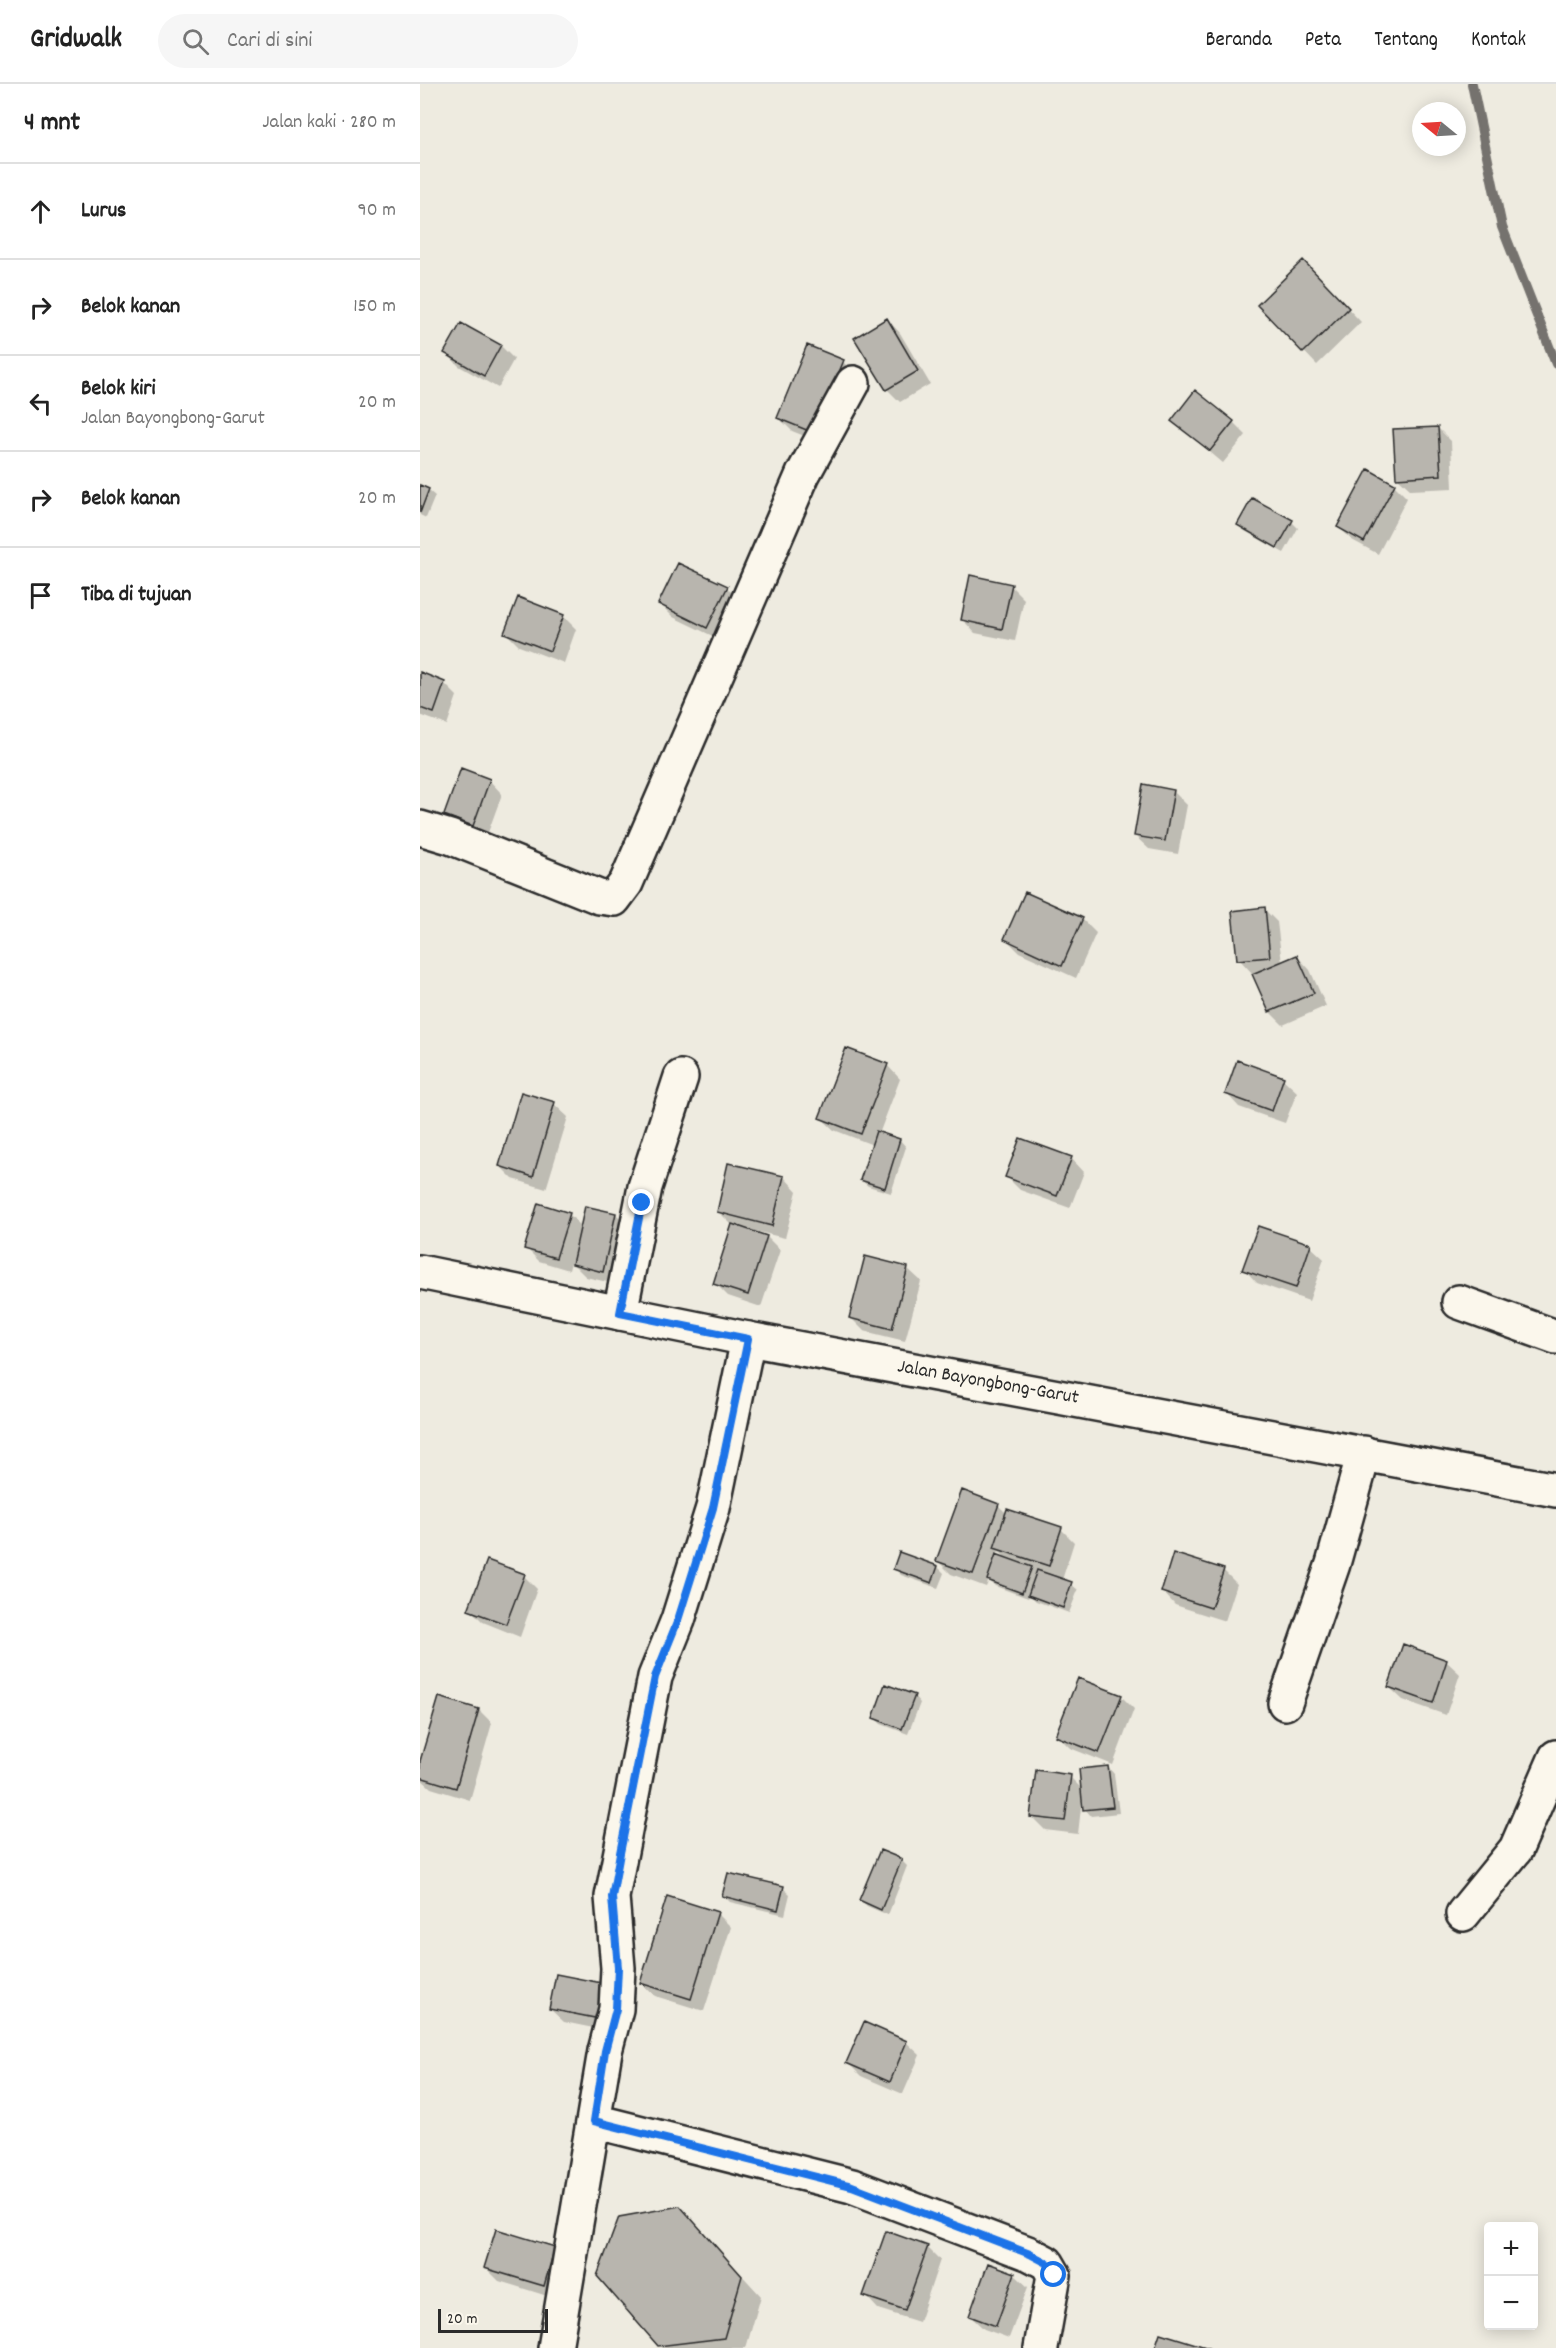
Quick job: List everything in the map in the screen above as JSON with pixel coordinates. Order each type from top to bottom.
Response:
[{"type":"street","points":[[420,828],[450,837],[600,897],[614,899],[626,883],[803,474],[853,383]]},
{"type":"street","points":[[620,1313],[645,1187],[681,1077]]},
{"type":"street","name":"Jalan Bayongbong-Garut","points":[[420,1272],[748,1339],[1556,1490]]},
{"type":"street","points":[[1459,1302],[1556,1337]]},
{"type":"street","points":[[555,2348],[605,2051],[616,2009],[618,1968],[612,1897],[620,1853],[655,1677],[678,1620],[713,1508],[748,1339]]},
{"type":"street","points":[[1285,1702],[1333,1564],[1364,1453]]},
{"type":"street","points":[[1463,1914],[1516,1848],[1556,1756]]},
{"type":"street","points":[[594,2121],[852,2186],[1030,2254],[1047,2263],[1054,2275],[1041,2348]]},
{"type":"building","points":[[1303,260],[1349,308],[1303,353],[1257,305]]},
{"type":"building","points":[[887,318],[918,371],[886,390],[854,338]]},
{"type":"building","points":[[461,323],[501,345],[484,376],[444,353]]},
{"type":"building","points":[[807,345],[844,360],[814,433],[777,418]]},
{"type":"building","points":[[1195,390],[1234,421],[1210,451],[1171,421]]},
{"type":"building","points":[[1438,427],[1441,475],[1396,478],[1393,429]]},
{"type":"building","points":[[1368,469],[1395,484],[1364,542],[1337,527]]},
{"type":"building","points":[[420,485],[429,489],[420,513]]},
{"type":"building","points":[[1252,498],[1293,520],[1277,548],[1237,525]]},
{"type":"building","points":[[678,563],[728,586],[707,628],[658,604]]},
{"type":"building","points":[[970,575],[1012,584],[1002,629],[961,620]]},
{"type":"building","points":[[518,597],[564,615],[550,651],[504,633]]},
{"type":"building","points":[[420,672],[445,682],[434,713],[420,708]]},
{"type":"building","points":[[461,768],[490,779],[473,826],[444,815]]},
{"type":"building","points":[[1143,784],[1174,790],[1165,841],[1134,836]]},
{"type":"building","points":[[1025,892],[1083,918],[1062,966],[1004,939]]},
{"type":"building","points":[[1265,907],[1270,957],[1237,960],[1232,911]]},
{"type":"building","points":[[1297,955],[1314,993],[1269,1012],[1252,974]]},
{"type":"building","points":[[846,1048],[888,1064],[861,1134],[819,1118]]},
{"type":"building","points":[[1237,1060],[1284,1077],[1272,1111],[1225,1094]]},
{"type":"building","points":[[521,1092],[555,1102],[533,1177],[499,1166]]},
{"type":"building","points":[[876,1131],[900,1139],[885,1188],[860,1180]]},
{"type":"building","points":[[1020,1138],[1072,1157],[1057,1196],[1005,1177]]},
{"type":"building","points":[[728,1163],[784,1176],[772,1226],[717,1212]]},
{"type":"building","points":[[538,1203],[570,1213],[556,1258],[524,1249]]},
{"type":"building","points":[[585,1206],[616,1213],[603,1272],[572,1264]]},
{"type":"building","points":[[732,1224],[767,1236],[748,1295],[713,1284]]},
{"type":"building","points":[[1258,1226],[1311,1244],[1296,1288],[1242,1270]]},
{"type":"building","points":[[865,1256],[908,1267],[892,1329],[849,1318]]},
{"type":"building","points":[[962,1490],[999,1504],[973,1574],[936,1561]]},
{"type":"building","points":[[1007,1509],[1062,1527],[1049,1566],[994,1548]]},
{"type":"building","points":[[899,1552],[938,1566],[932,1583],[893,1569]]},
{"type":"building","points":[[1173,1553],[1224,1569],[1211,1608],[1161,1592]]},
{"type":"building","points":[[996,1554],[1032,1567],[1022,1593],[987,1580]]},
{"type":"building","points":[[487,1560],[525,1574],[506,1624],[468,1610]]},
{"type":"building","points":[[1037,1570],[1072,1582],[1063,1608],[1028,1595]]},
{"type":"building","points":[[1403,1644],[1447,1660],[1433,1703],[1388,1687]]},
{"type":"building","points":[[1078,1678],[1122,1695],[1099,1753],[1055,1736]]},
{"type":"building","points":[[885,1684],[915,1695],[902,1729],[873,1718]]},
{"type":"building","points":[[439,1697],[479,1709],[456,1788],[420,1777],[420,1761]]},
{"type":"building","points":[[1108,1766],[1113,1807],[1083,1810],[1079,1769]]},
{"type":"building","points":[[1036,1770],[1071,1775],[1065,1821],[1030,1817]]},
{"type":"building","points":[[880,1850],[902,1859],[881,1910],[859,1900]]},
{"type":"building","points":[[728,1873],[784,1886],[778,1910],[722,1896]]},
{"type":"building","points":[[667,1896],[718,1912],[691,1999],[640,1983]]},
{"type":"building","points":[[556,1974],[607,1984],[600,2019],[549,2009]]},
{"type":"building","points":[[864,2022],[907,2041],[890,2082],[846,2063]]},
{"type":"building","points":[[680,2206],[742,2276],[724,2338],[658,2346],[597,2276],[619,2217]]},
{"type":"building","points":[[496,2229],[555,2247],[544,2286],[484,2268]]},
{"type":"building","points":[[886,2231],[928,2246],[905,2310],[863,2296]]},
{"type":"building","points":[[988,2263],[1015,2273],[996,2326],[969,2316]]},
{"type":"building","points":[[1160,2333],[1209,2348],[1155,2348]]},
{"type":"waterway","points":[[1472,84],[1502,227],[1556,364]]},
{"type":"route","points":[[642,1203],[620,1313],[748,1339],[713,1508],[678,1620],[655,1677],[620,1853],[612,1897],[618,1968],[616,2009],[605,2051],[594,2121],[852,2186],[1030,2254],[1047,2263],[1054,2275]]}]
